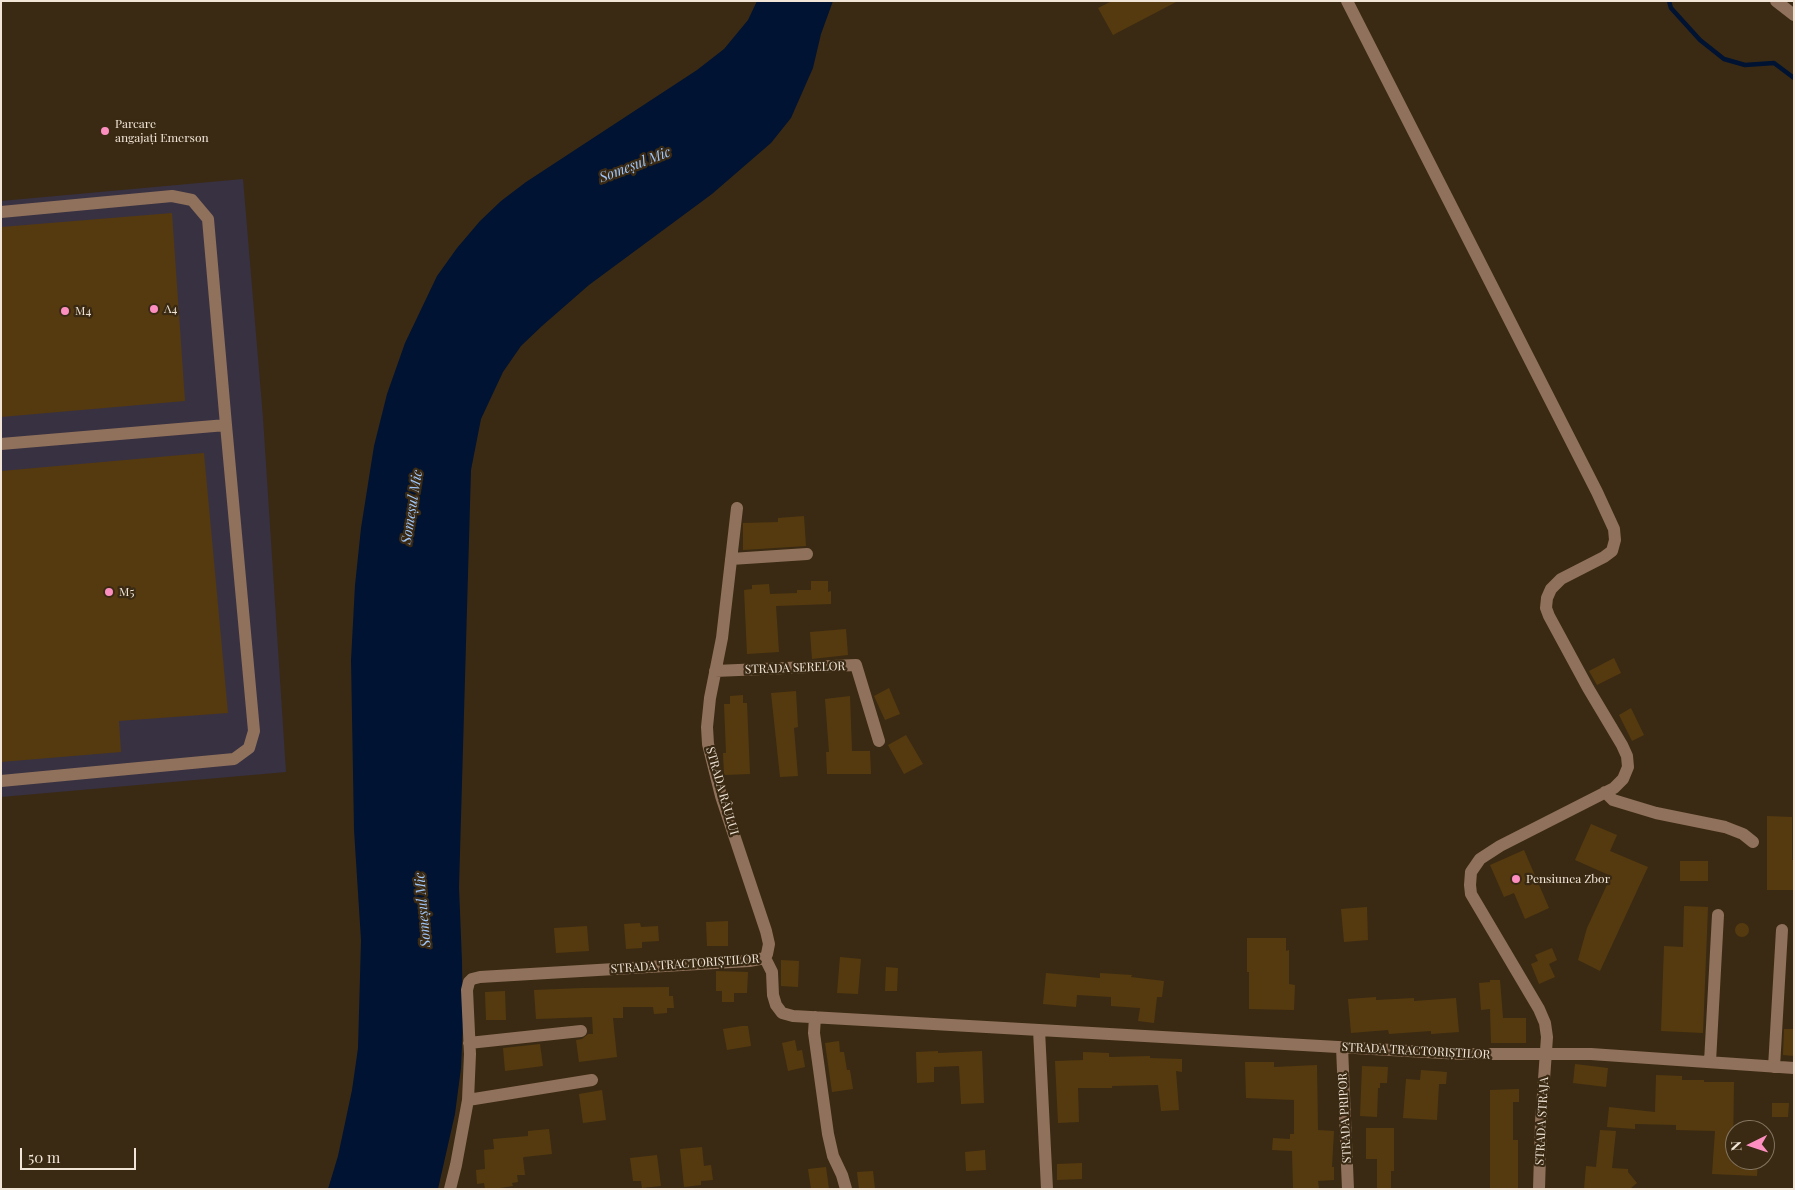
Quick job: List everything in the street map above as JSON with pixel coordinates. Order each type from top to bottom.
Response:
[{"type":"street","name":"STRADA STRAJA","points":[[1348,1],[1612,524],[1615,540],[1612,551],[1604,557],[1561,579],[1551,589],[1546,608],[1553,624],[1627,756],[1628,767],[1623,779],[1614,788],[1500,846],[1480,859],[1471,872],[1471,894],[1545,1023],[1547,1037],[1541,1122],[1539,1189]]},
{"type":"street","points":[[1776,1],[1794,15]]},
{"type":"street","points":[[1,212],[172,196],[192,200],[208,218],[254,731],[249,748],[234,759],[1,781]]},
{"type":"street","points":[[1,444],[226,425]]},
{"type":"street","name":"STRADA RÂULUI","points":[[737,508],[722,638],[707,727],[708,744],[721,796],[766,932],[769,944],[765,958]]},
{"type":"street","points":[[731,559],[807,554]]},
{"type":"street","name":"STRADA SERELOR","points":[[715,671],[856,665],[878,741]]},
{"type":"street","points":[[1605,792],[1613,800],[1647,810],[1725,827],[1743,834],[1753,842]]},
{"type":"street","points":[[1710,1062],[1718,915]]},
{"type":"street","points":[[1774,1067],[1782,930]]},
{"type":"street","name":"STRADA TRACTORIȘTILOR","points":[[469,1043],[466,990],[472,979],[480,977],[749,962],[765,958],[772,972],[773,995],[776,1006],[782,1013],[793,1016],[1461,1054],[1591,1054],[1794,1068]]},
{"type":"street","points":[[815,1017],[814,1033],[828,1134],[833,1156],[846,1189]]},
{"type":"street","points":[[1039,1030],[1047,1189]]},
{"type":"street","points":[[450,1189],[468,1100],[469,1043],[581,1031]]},
{"type":"street","name":"STRADA PRIPOR","points":[[1342,1047],[1348,1189]]},
{"type":"street","points":[[468,1100],[592,1080]]},
{"type":"shaded area","points":[[243,179],[263,418],[286,772],[1,797],[1,201]]},
{"type":"water","name":"Someșul Mic","points":[[757,1],[833,1],[821,34],[813,68],[791,118],[771,143],[712,194],[589,285],[521,346],[503,372],[481,419],[471,470],[459,887],[463,1023],[461,1068],[455,1114],[438,1189],[328,1189],[338,1156],[352,1090],[358,1048],[361,940],[354,830],[351,660],[355,585],[361,528],[374,446],[387,394],[405,343],[437,276],[480,221],[501,201],[526,182],[697,70],[724,49],[748,20]]},
{"type":"building","points":[[1112,1],[1178,1],[1113,35],[1098,8]]},
{"type":"building","name":"M4","points":[[172,213],[185,401],[1,417],[1,227]]},
{"type":"building","name":"M5","points":[[204,453],[228,713],[119,721],[121,752],[1,762],[1,471]]},
{"type":"building","points":[[804,516],[806,546],[743,550],[743,523],[778,522],[778,518]]},
{"type":"building","points":[[811,581],[828,581],[828,592],[831,591],[831,604],[776,606],[779,652],[747,654],[744,590],[752,589],[752,585],[769,584],[770,594],[797,593],[797,590],[811,590]]},
{"type":"building","points":[[846,629],[848,655],[812,659],[810,632]]},
{"type":"building","points":[[1614,658],[1621,673],[1597,685],[1589,671]]},
{"type":"building","points":[[889,688],[900,714],[885,720],[874,696]]},
{"type":"building","points":[[796,691],[798,727],[794,728],[798,776],[780,777],[771,693]]},
{"type":"building","points":[[743,695],[743,703],[747,703],[750,774],[724,775],[723,753],[726,753],[724,704],[730,704],[730,696]]},
{"type":"building","points":[[850,696],[852,751],[870,751],[871,774],[827,774],[826,752],[829,752],[825,699]]},
{"type":"building","points":[[1631,708],[1644,735],[1632,741],[1619,715]]},
{"type":"building","points":[[906,735],[923,764],[904,774],[888,745]]},
{"type":"building","points":[[1767,816],[1792,817],[1794,890],[1767,890]]},
{"type":"building","points":[[1591,824],[1617,835],[1610,851],[1648,867],[1600,971],[1578,960],[1587,928],[1611,876],[1575,860]]},
{"type":"building","name":"Pensiunea Zbor","points":[[1524,850],[1549,908],[1525,919],[1514,893],[1504,897],[1490,865]]},
{"type":"building","points":[[1680,861],[1708,861],[1708,881],[1680,881]]},
{"type":"building","points":[[1684,906],[1708,907],[1703,1033],[1661,1031],[1664,946],[1683,947]]},
{"type":"building","points":[[1367,907],[1368,940],[1344,942],[1341,909]]},
{"type":"building","points":[[728,921],[728,946],[707,946],[706,922]]},
{"type":"building","points":[[640,923],[641,927],[658,926],[659,941],[642,942],[642,948],[626,949],[624,924]]},
{"type":"building","points":[[1742,923],[1747,925],[1749,930],[1747,935],[1742,937],[1737,935],[1735,930],[1737,925]]},
{"type":"building","points":[[587,926],[589,951],[556,953],[554,928]]},
{"type":"building","points":[[1247,938],[1286,938],[1286,951],[1289,950],[1289,984],[1295,985],[1294,1010],[1249,1009]]},
{"type":"building","points":[[1552,948],[1557,960],[1549,964],[1555,977],[1539,984],[1531,964],[1538,961],[1535,955]]},
{"type":"building","points":[[840,957],[861,959],[858,994],[837,993]]},
{"type":"building","points":[[781,960],[799,961],[798,987],[781,986]]},
{"type":"building","points":[[886,967],[898,968],[897,991],[885,991]]},
{"type":"building","points":[[716,971],[748,972],[747,993],[734,993],[734,1002],[722,1002],[722,991],[716,991]]},
{"type":"building","points":[[1046,973],[1100,978],[1100,973],[1132,975],[1131,977],[1164,981],[1162,997],[1157,997],[1154,1023],[1138,1021],[1140,1008],[1111,1006],[1111,997],[1077,995],[1076,1007],[1043,1004]]},
{"type":"building","points":[[1490,980],[1500,980],[1503,1018],[1526,1018],[1526,1043],[1491,1043],[1490,1009],[1481,1010],[1479,983],[1490,982]]},
{"type":"building","points":[[669,987],[669,996],[673,996],[674,1008],[667,1008],[667,1013],[654,1014],[653,1007],[623,1007],[623,1018],[613,1018],[617,1057],[579,1062],[576,1040],[582,1039],[588,1034],[593,1034],[592,1017],[536,1019],[534,990]]},
{"type":"building","points":[[505,991],[506,1020],[486,1020],[485,992]]},
{"type":"building","points":[[1376,997],[1376,1000],[1414,998],[1414,1001],[1456,998],[1459,1032],[1431,1034],[1431,1031],[1389,1034],[1388,1030],[1351,1033],[1348,999]]},
{"type":"building","points":[[748,1026],[751,1046],[727,1050],[723,1029]]},
{"type":"building","points":[[1784,1029],[1794,1029],[1794,1056],[1783,1055]]},
{"type":"building","points":[[795,1040],[797,1051],[802,1050],[805,1067],[788,1071],[782,1043]]},
{"type":"building","points":[[839,1041],[840,1052],[844,1052],[847,1070],[850,1070],[853,1089],[832,1092],[825,1043]]},
{"type":"building","points":[[540,1044],[543,1066],[505,1071],[503,1048]]},
{"type":"building","points":[[938,1051],[938,1053],[982,1051],[984,1103],[961,1104],[959,1066],[934,1067],[934,1082],[917,1083],[916,1052]]},
{"type":"building","points":[[1083,1052],[1109,1053],[1109,1057],[1150,1056],[1150,1058],[1182,1059],[1182,1072],[1176,1071],[1179,1110],[1161,1111],[1158,1085],[1078,1088],[1079,1122],[1058,1123],[1055,1061],[1083,1060]]},
{"type":"building","points":[[1245,1062],[1274,1062],[1274,1067],[1317,1065],[1318,1130],[1334,1131],[1332,1167],[1334,1167],[1334,1180],[1318,1181],[1319,1189],[1293,1189],[1292,1151],[1272,1150],[1273,1138],[1290,1139],[1290,1134],[1294,1134],[1294,1100],[1246,1098]]},
{"type":"building","points":[[1575,1064],[1608,1068],[1606,1087],[1573,1083]]},
{"type":"building","points":[[1362,1066],[1388,1067],[1387,1083],[1380,1083],[1380,1088],[1378,1088],[1377,1117],[1360,1116]]},
{"type":"building","points":[[1421,1070],[1447,1072],[1446,1084],[1439,1084],[1437,1120],[1403,1118],[1406,1079],[1420,1080]]},
{"type":"building","points":[[1656,1075],[1682,1076],[1682,1080],[1704,1080],[1704,1082],[1734,1082],[1733,1120],[1725,1120],[1725,1170],[1757,1170],[1757,1176],[1712,1174],[1715,1131],[1676,1130],[1676,1125],[1635,1124],[1635,1129],[1607,1127],[1609,1107],[1655,1112]]},
{"type":"building","points":[[1519,1089],[1519,1102],[1513,1102],[1513,1140],[1518,1140],[1518,1189],[1490,1189],[1490,1090]]},
{"type":"building","points":[[602,1090],[606,1120],[583,1123],[579,1094]]},
{"type":"building","points":[[1772,1103],[1789,1103],[1788,1117],[1772,1117]]},
{"type":"building","points":[[1366,1128],[1394,1128],[1394,1171],[1391,1171],[1391,1189],[1377,1189],[1377,1159],[1366,1159]]},
{"type":"building","points":[[549,1129],[552,1154],[524,1157],[525,1175],[517,1175],[518,1182],[512,1183],[513,1186],[485,1189],[484,1183],[477,1184],[476,1170],[485,1169],[484,1150],[494,1149],[493,1139],[528,1136],[528,1131]]},
{"type":"building","points":[[1600,1130],[1616,1131],[1612,1168],[1628,1169],[1628,1172],[1637,1183],[1630,1189],[1584,1189],[1586,1166],[1596,1167]]},
{"type":"building","points":[[702,1147],[704,1166],[711,1165],[713,1180],[701,1181],[701,1185],[684,1187],[680,1149]]},
{"type":"building","points":[[985,1150],[986,1170],[966,1171],[965,1152]]},
{"type":"building","points":[[657,1155],[661,1186],[642,1188],[641,1181],[633,1181],[630,1158]]},
{"type":"building","points":[[1082,1163],[1082,1179],[1057,1180],[1057,1164]]},
{"type":"building","points":[[826,1167],[829,1189],[811,1189],[808,1169]]},
{"type":"building","points":[[873,1171],[875,1189],[859,1189],[857,1172]]},
{"type":"waterway","points":[[1669,1],[1671,8],[1700,40],[1724,59],[1745,65],[1774,63],[1794,78]]},
{"type":"place","name":"Parcare angajați Emerson","points":[[105,131]]},
{"type":"place","name":"A4","points":[[154,309]]},
{"type":"place","name":"M4","points":[[65,311]]},
{"type":"place","name":"M5","points":[[109,592]]},
{"type":"place","name":"Pensiunea Zbor","points":[[1516,879]]}]
